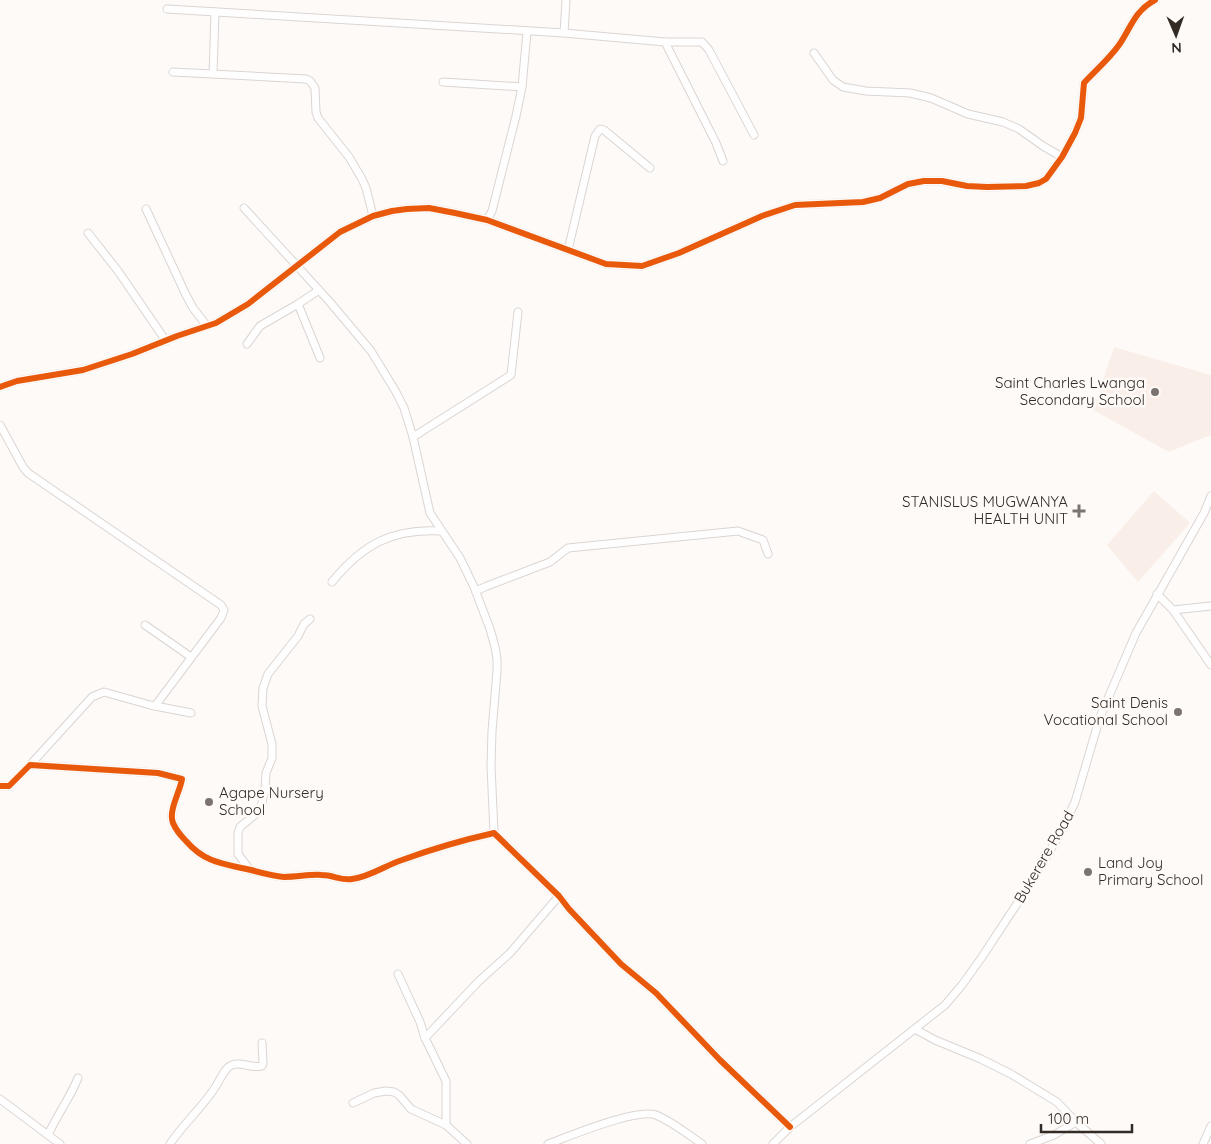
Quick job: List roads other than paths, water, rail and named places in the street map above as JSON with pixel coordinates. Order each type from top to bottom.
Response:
[{"type":"street","points":[[564,33],[566,0]]},
{"type":"street","points":[[0,387],[83,370],[216,323],[248,304],[340,232],[373,216],[407,209],[429,208],[487,220],[606,264],[642,266],[679,253],[762,216],[796,205],[864,202],[880,198],[908,184],[924,181],[942,181],[967,186],[1026,186],[1038,183],[1046,179],[1075,134],[1081,118],[1084,83],[1120,44],[1136,15],[1155,0]]},
{"type":"street","points":[[167,9],[564,33],[665,42],[702,42],[709,50],[754,135]]},
{"type":"street","points":[[213,74],[215,12]]},
{"type":"street","points":[[487,220],[492,211],[516,116],[522,87],[527,32]]},
{"type":"street","points":[[665,42],[716,143],[723,161]]},
{"type":"street","points":[[814,53],[833,80],[843,86],[866,91],[910,93],[931,98],[968,114],[1004,122],[1062,156]]},
{"type":"street","points":[[173,72],[306,79],[310,81],[315,88],[316,112],[349,157],[362,179],[373,216]]},
{"type":"street","points":[[443,82],[522,87]]},
{"type":"street","points":[[568,250],[595,136],[600,129],[604,130],[650,168]]},
{"type":"street","points":[[244,208],[298,266],[371,351],[404,408],[413,438],[430,514],[460,558],[476,592],[490,628],[497,659],[491,766],[494,833],[559,896],[568,909],[621,964],[656,993],[720,1060],[790,1127]]},
{"type":"street","points":[[146,210],[186,295],[207,326]]},
{"type":"street","points":[[88,233],[118,271],[166,341]]},
{"type":"street","points":[[247,344],[260,326],[319,290]]},
{"type":"street","points":[[298,304],[320,358]]},
{"type":"street","points":[[413,438],[511,375],[518,312]]},
{"type":"street","points":[[0,425],[28,472],[221,605],[224,610],[221,618],[155,706]]},
{"type":"street","name":"Bukerere Road","points":[[772,1144],[790,1127],[945,1005],[962,985],[1030,884],[1061,832],[1075,802],[1100,717],[1136,633],[1204,512],[1211,496]]},
{"type":"street","points":[[332,582],[356,555],[373,544],[410,531],[441,531]]},
{"type":"street","points":[[476,592],[550,562],[568,548],[738,531],[763,540],[768,554]]},
{"type":"street","points":[[1157,594],[1173,610],[1211,665]]},
{"type":"street","points":[[1173,610],[1211,606]]},
{"type":"street","points":[[250,870],[238,854],[238,833],[240,827],[257,813],[260,807],[265,789],[266,773],[272,758],[272,744],[262,706],[264,688],[268,674],[298,636],[304,624],[310,619]]},
{"type":"street","points":[[145,625],[191,657]]},
{"type":"street","points":[[0,786],[10,786],[92,697],[99,693],[104,692],[155,706],[191,713]]},
{"type":"street","points":[[30,765],[158,773],[182,779],[172,810],[172,821],[178,832],[192,848],[206,859],[263,874],[304,877],[330,875],[341,879],[352,879],[460,841],[494,833]]},
{"type":"street","points":[[425,1038],[479,981],[510,954],[559,896]]},
{"type":"street","points":[[398,974],[420,1022],[425,1038],[446,1081],[446,1126]]},
{"type":"street","points":[[914,1029],[1011,1074],[1057,1102],[1101,1144]]},
{"type":"street","points":[[170,1144],[180,1129],[210,1096],[232,1064],[262,1066],[262,1043]]},
{"type":"street","points":[[48,1135],[57,1114],[72,1092],[78,1078]]},
{"type":"street","points":[[353,1102],[374,1093],[394,1092],[411,1109],[446,1126],[467,1144]]},
{"type":"street","points":[[0,1099],[60,1144]]},
{"type":"street","points":[[548,1144],[640,1114],[654,1114],[670,1122],[702,1144]]},
{"type":"street","points":[[1030,1144],[1054,1135],[1076,1122]]},
{"type":"street","points":[[1203,1144],[1211,1126]]},
{"type":"place","name":"Saint Charles Lwanga Secondary School","points":[[1155,392]]},
{"type":"place","name":"STANISLUS MUGWANYA HEALTH UNIT","points":[[1079,511]]},
{"type":"place","name":"Saint Denis Vocational School","points":[[1178,712]]},
{"type":"place","name":"Agape Nursery School","points":[[209,802]]},
{"type":"place","name":"Land Joy Primary School","points":[[1088,872]]}]
